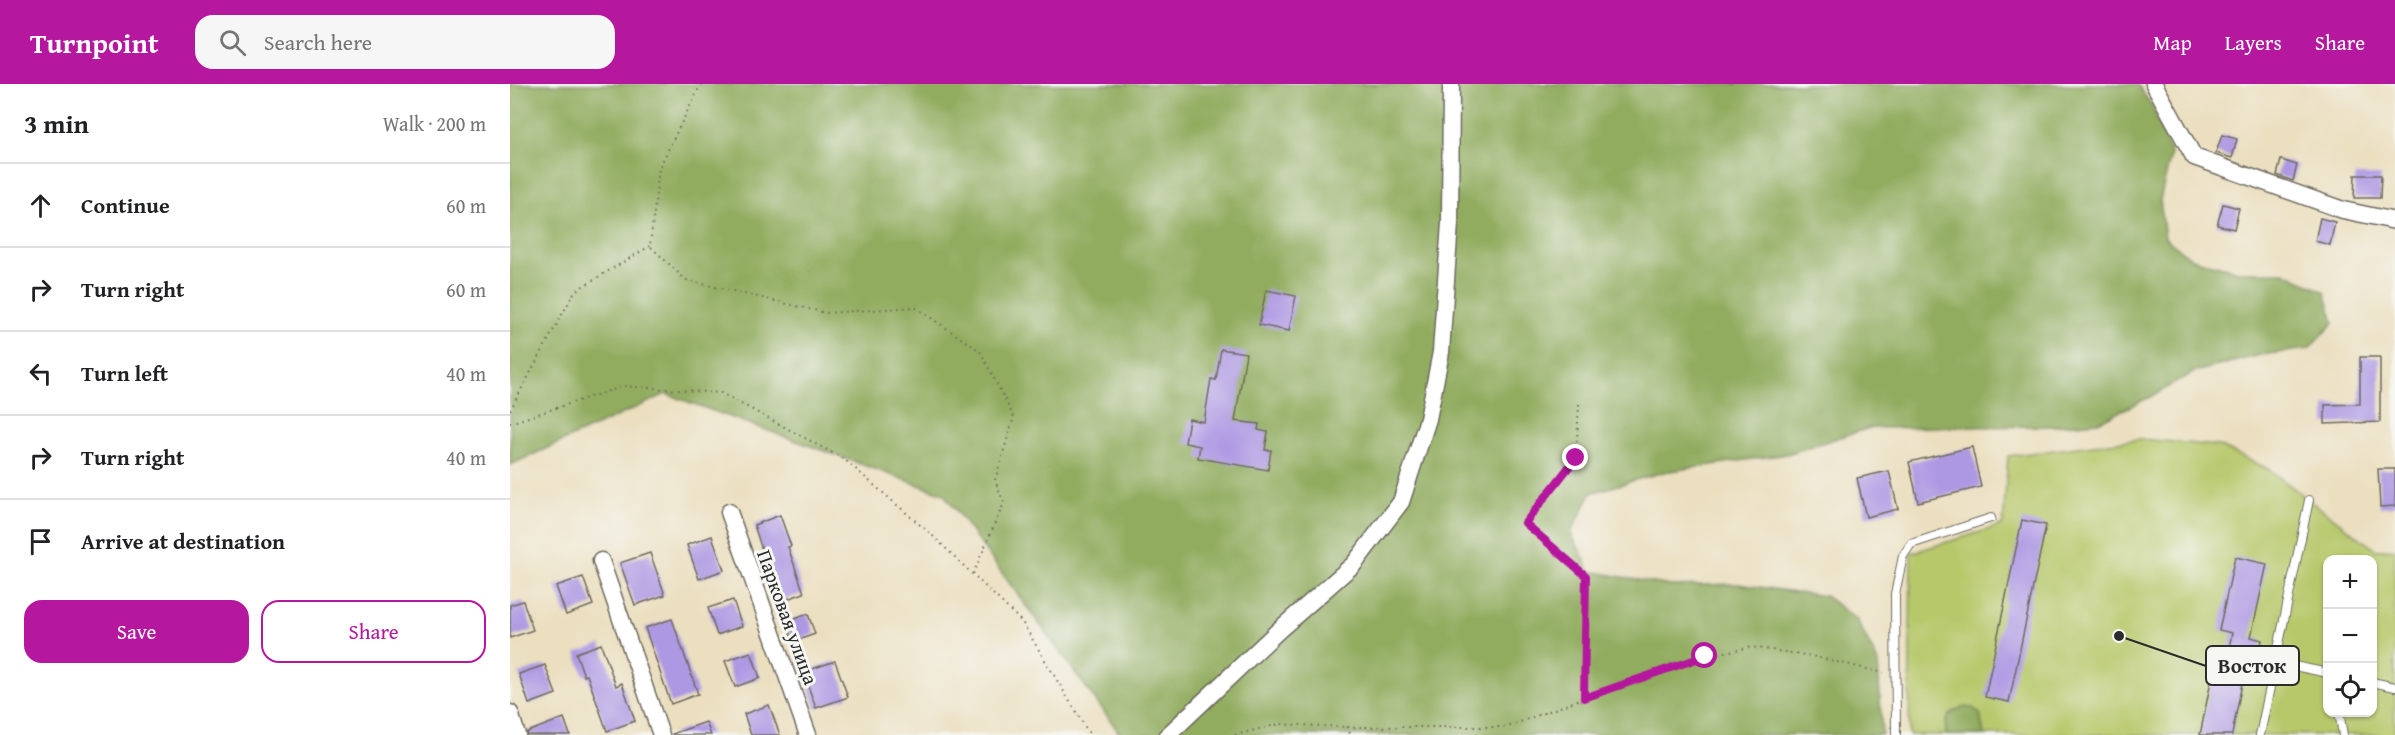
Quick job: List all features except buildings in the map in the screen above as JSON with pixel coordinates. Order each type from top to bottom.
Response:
[{"type":"street","points":[[1167,735],[1279,630],[1354,564],[1401,502],[1428,419],[1441,352],[1450,223],[1451,84]]},
{"type":"street","points":[[2154,84],[2194,157],[2343,210],[2395,221]]},
{"type":"street","name":"Парковая улица","points":[[729,512],[808,735]]},
{"type":"street","points":[[601,561],[661,735]]},
{"type":"street","points":[[510,713],[517,735]]},
{"type":"lane","points":[[2260,735],[2309,500]]},
{"type":"lane","points":[[1896,735],[1895,594],[1898,570],[1903,556],[1911,544],[1991,518]]},
{"type":"lane","points":[[2276,662],[2323,672]]},
{"type":"lane","points":[[2377,683],[2395,687]]},
{"type":"lane","points":[[2340,717],[2343,735]]},
{"type":"path","points":[[650,246],[659,168],[701,84]]},
{"type":"path","points":[[510,410],[575,291],[650,246]]},
{"type":"path","points":[[650,246],[686,279],[826,313],[915,307],[980,351],[1014,417],[995,480],[1004,503],[973,574]]},
{"type":"path","points":[[510,423],[624,386],[721,393],[844,459],[934,537],[1022,622],[1090,735]]},
{"type":"path","points":[[1579,404],[1576,458],[1525,523],[1586,576],[1584,698]]},
{"type":"path","points":[[1235,735],[1279,724],[1346,727],[1507,727],[1705,656],[1750,647],[1812,656],[1895,675]]},
{"type":"path","points":[[1346,727],[1351,735]]},
{"type":"green space","points":[[510,84],[2137,84],[2151,104],[2171,154],[2160,200],[2165,238],[2192,259],[2242,272],[2284,272],[2325,292],[2334,322],[2309,349],[2260,355],[2194,372],[2158,393],[2098,422],[2053,426],[1869,428],[1787,454],[1663,472],[1591,493],[1571,533],[1590,571],[1671,586],[1738,584],[1825,596],[1857,620],[1878,662],[1882,735],[1121,735],[944,494],[666,394],[510,465]]},
{"type":"green space","points":[[2140,439],[2219,446],[2268,469],[2376,550],[2395,549],[2395,735],[1909,735],[1911,553],[2003,525],[2008,456]]},
{"type":"green space","points":[[1963,707],[1973,708],[1980,714],[1984,735],[1946,735],[1948,717]]},
{"type":"place","name":"Восток","points":[[2119,636]]},
{"type":"route","points":[[1576,458],[1525,523],[1586,576],[1584,698],[1705,656]]}]
